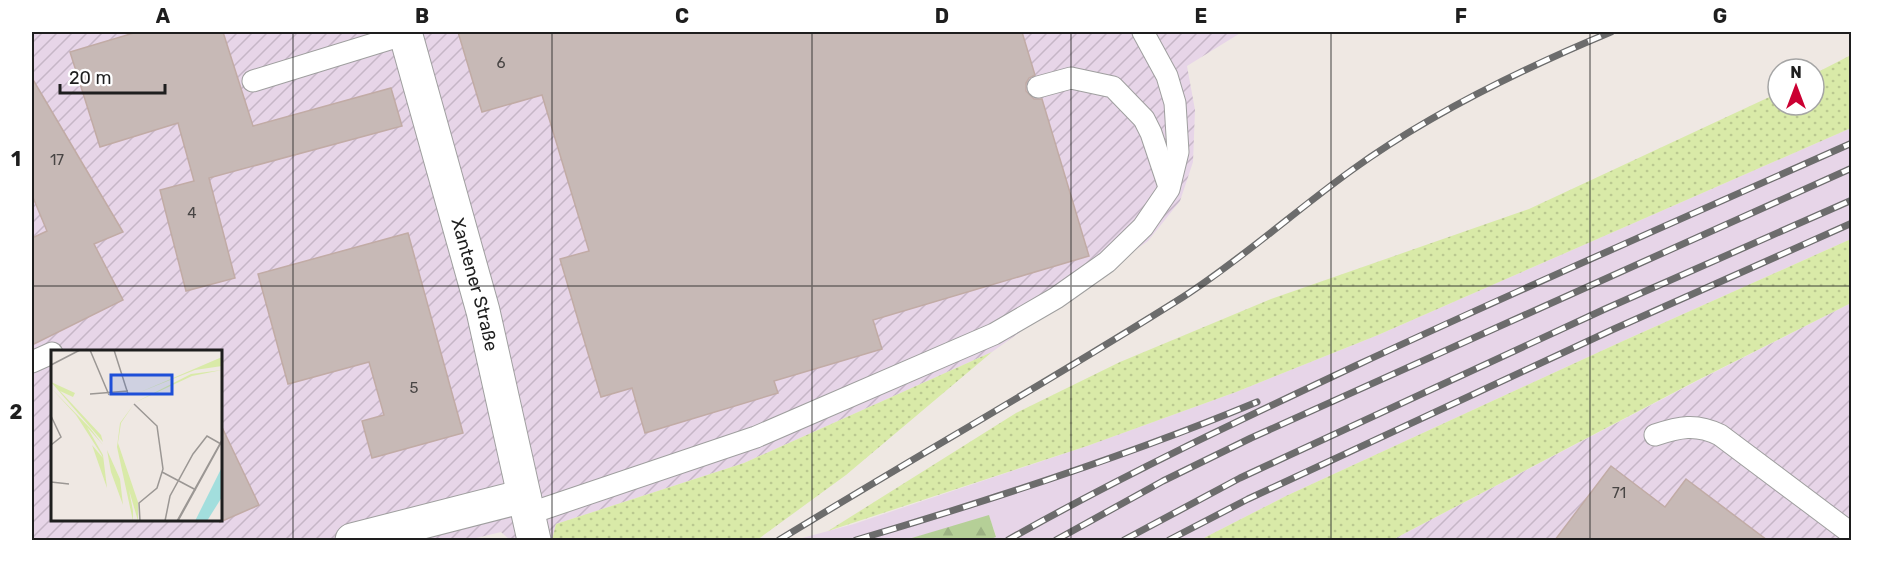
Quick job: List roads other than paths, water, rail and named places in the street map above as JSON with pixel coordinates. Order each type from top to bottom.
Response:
[{"type":"street","name":"Xantener Straße","points":[[406,33],[483,311],[528,517]]},
{"type":"street","points":[[352,540],[528,517]]},
{"type":"lane","points":[[528,517],[756,437],[994,334],[1056,298],[1107,262],[1143,227],[1169,189],[1178,152],[1174,103],[1167,76],[1143,32]]},
{"type":"lane","points":[[254,81],[406,33]]},
{"type":"lane","points":[[1038,87],[1071,78],[1113,87],[1144,119],[1151,133],[1169,189]]},
{"type":"lane","points":[[32,362],[51,354]]},
{"type":"lane","points":[[1655,435],[1688,426],[1711,430],[1851,534]]},
{"type":"railway","points":[[779,540],[1183,297],[1226,267],[1352,170],[1413,130],[1511,77],[1611,32]]},
{"type":"railway","points":[[1008,540],[1137,471],[1355,366],[1852,143]]},
{"type":"railway","points":[[1056,540],[1163,481],[1251,438],[1852,168]]},
{"type":"railway","points":[[1124,540],[1240,478],[1605,309],[1852,200]]},
{"type":"railway","points":[[1169,540],[1248,499],[1614,329],[1852,223]]},
{"type":"railway","points":[[856,540],[1058,476],[1158,441],[1257,402]]}]
